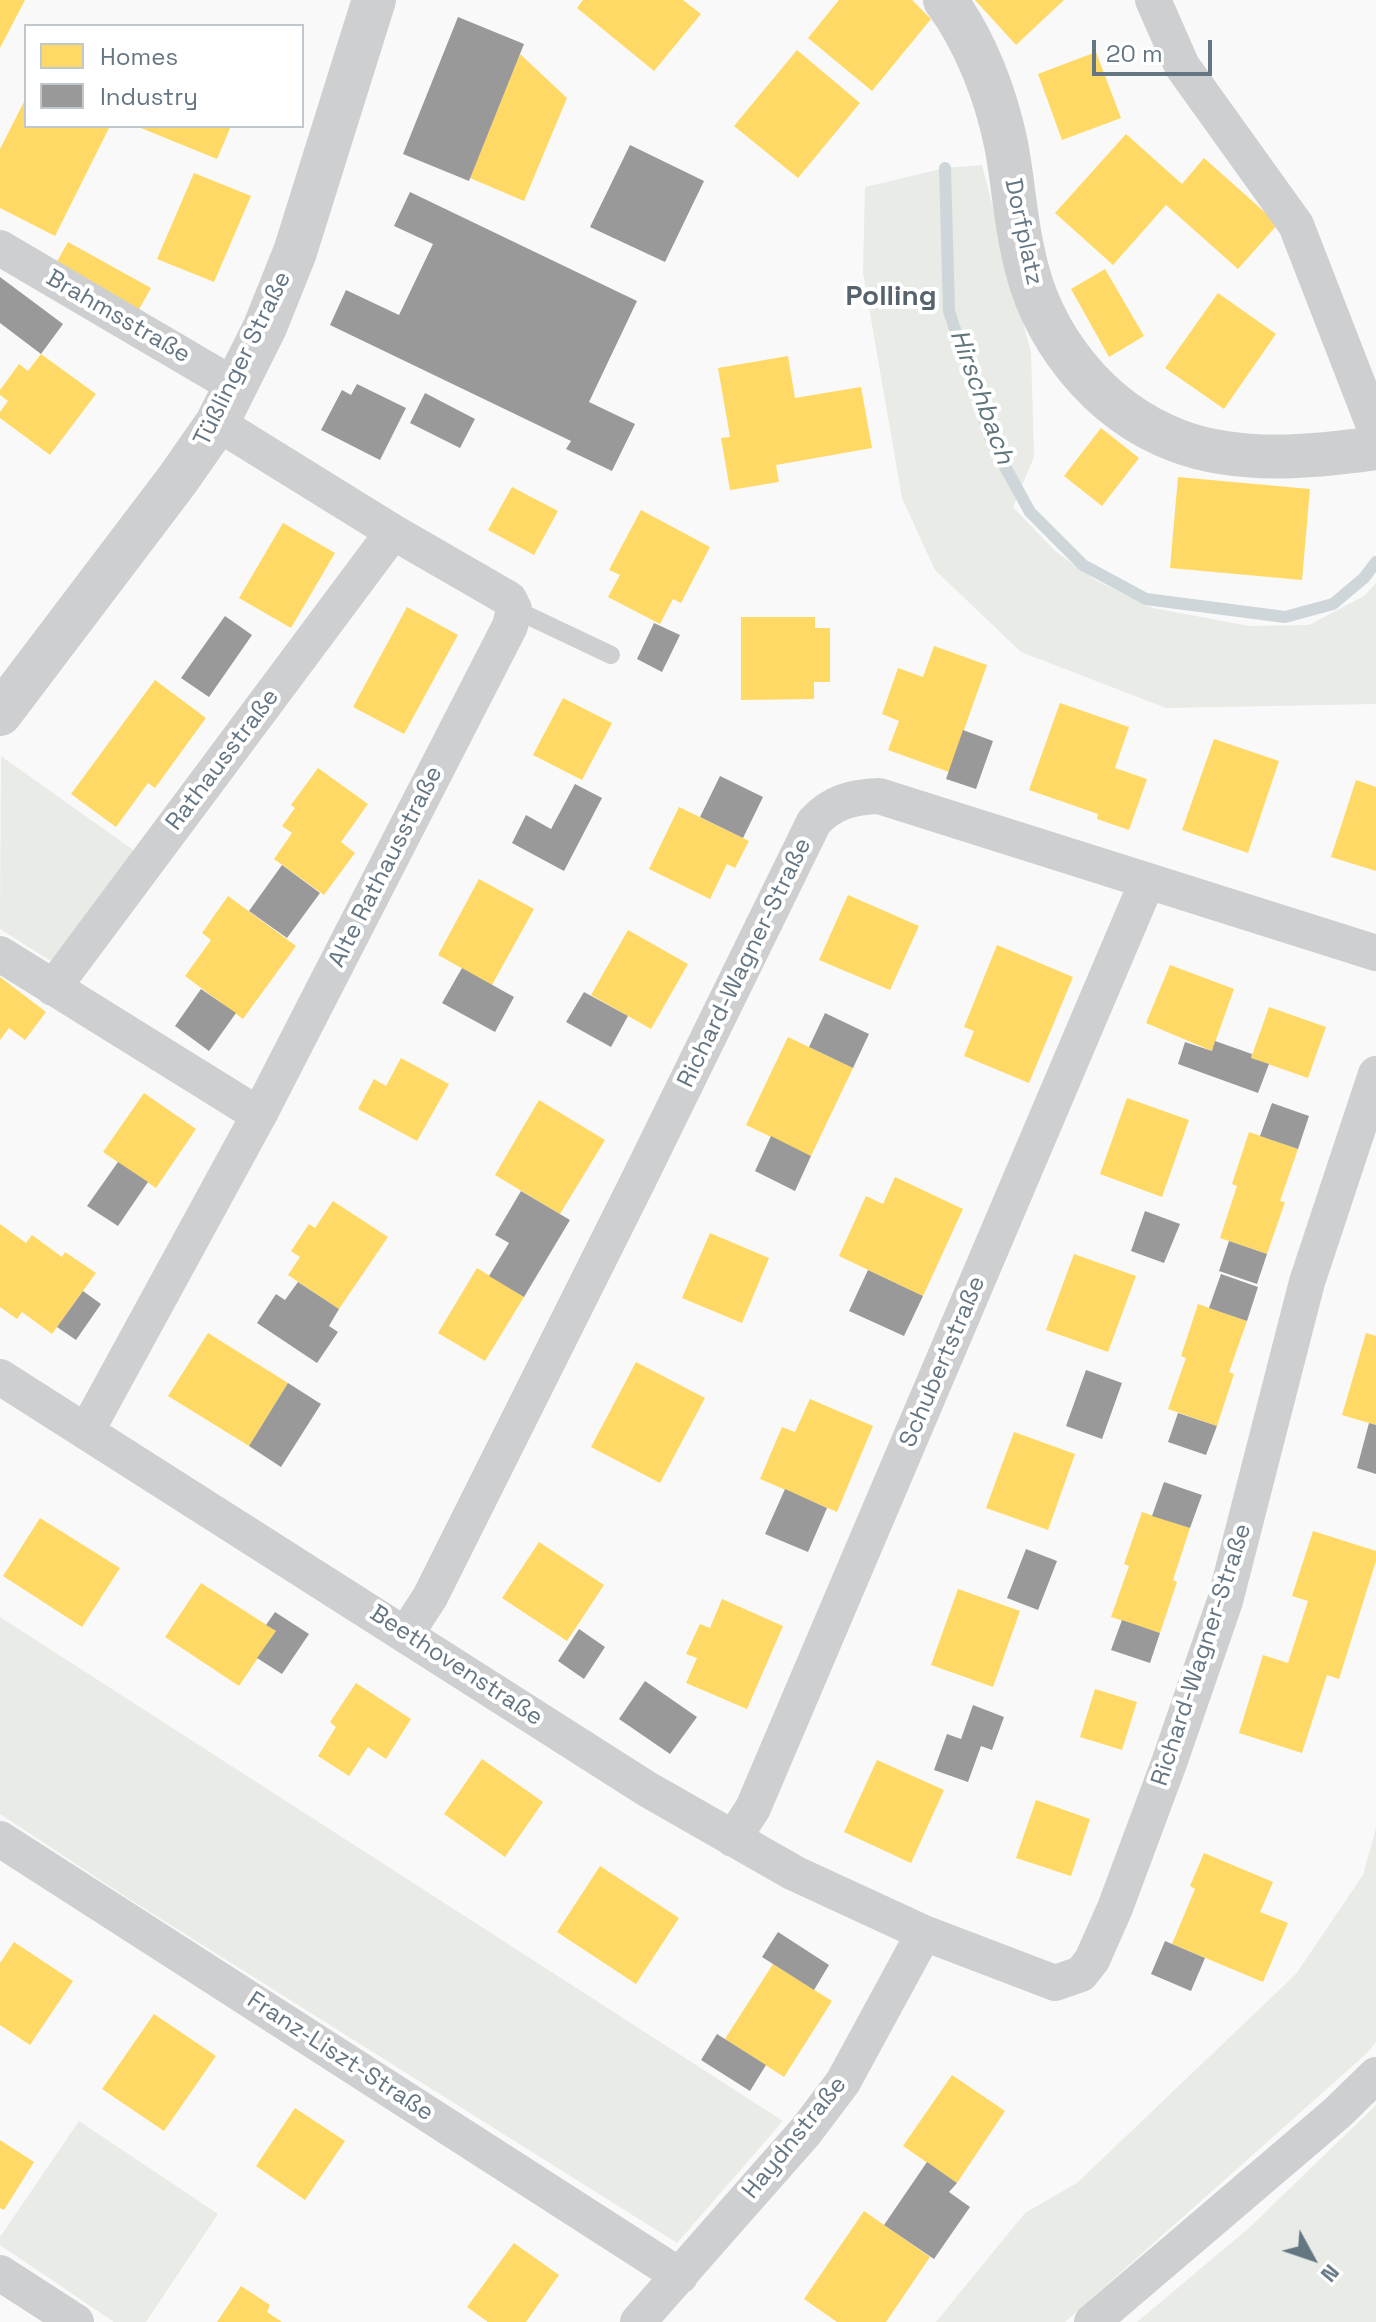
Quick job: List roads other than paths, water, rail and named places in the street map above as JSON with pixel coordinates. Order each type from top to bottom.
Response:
[{"type":"street","name":"Tüßlinger Straße","points":[[0,714],[178,479],[226,404],[265,327],[295,252],[374,0]]},
{"type":"street","name":"Dorfplatz","points":[[945,0],[972,46],[996,108],[1031,285],[1055,334],[1073,363],[1096,390],[1154,430],[1179,442],[1246,455],[1335,454],[1376,448]]},
{"type":"street","points":[[1153,0],[1182,66],[1296,225],[1376,431]]},
{"type":"street","name":"Brahmsstraße","points":[[0,248],[226,404]]},
{"type":"street","points":[[226,404],[393,532],[509,599],[514,609]]},
{"type":"street","name":"Rathausstraße","points":[[53,988],[393,532]]},
{"type":"street","name":"Alte Rathausstraße","points":[[86,1432],[259,1115],[503,640],[514,609]]},
{"type":"street","name":"Richard-Wagner-Straße","points":[[406,1634],[430,1597],[814,822],[826,808],[854,797],[879,796],[1376,953]]},
{"type":"street","name":"Schubertstraße","points":[[733,1839],[753,1808],[1147,882]]},
{"type":"street","points":[[0,954],[259,1115]]},
{"type":"street","name":"Richard-Wagner-Straße","points":[[924,1933],[1055,1983],[1081,1974],[1092,1960],[1115,1908],[1169,1763],[1225,1601],[1307,1282],[1376,1074]]},
{"type":"street","name":"Beethovenstraße","points":[[0,1377],[647,1789],[794,1873],[924,1933]]},
{"type":"street","name":"Franz-Liszt-Straße","points":[[0,1839],[680,2276]]},
{"type":"street","name":"Haydnstraße","points":[[638,2322],[806,2131],[843,2082],[924,1933]]},
{"type":"street","points":[[1092,2322],[1337,2113],[1376,2075]]},
{"type":"street","points":[[0,2273],[76,2322]]},
{"type":"lane","points":[[514,609],[611,655]]},
{"type":"waterway","name":"Hirschbach","points":[[945,168],[949,311],[992,443],[1030,512],[1083,565],[1146,599],[1285,617],[1333,604],[1364,578],[1376,562]]},
{"type":"district","name":"Polling","points":[[891,297]]}]
